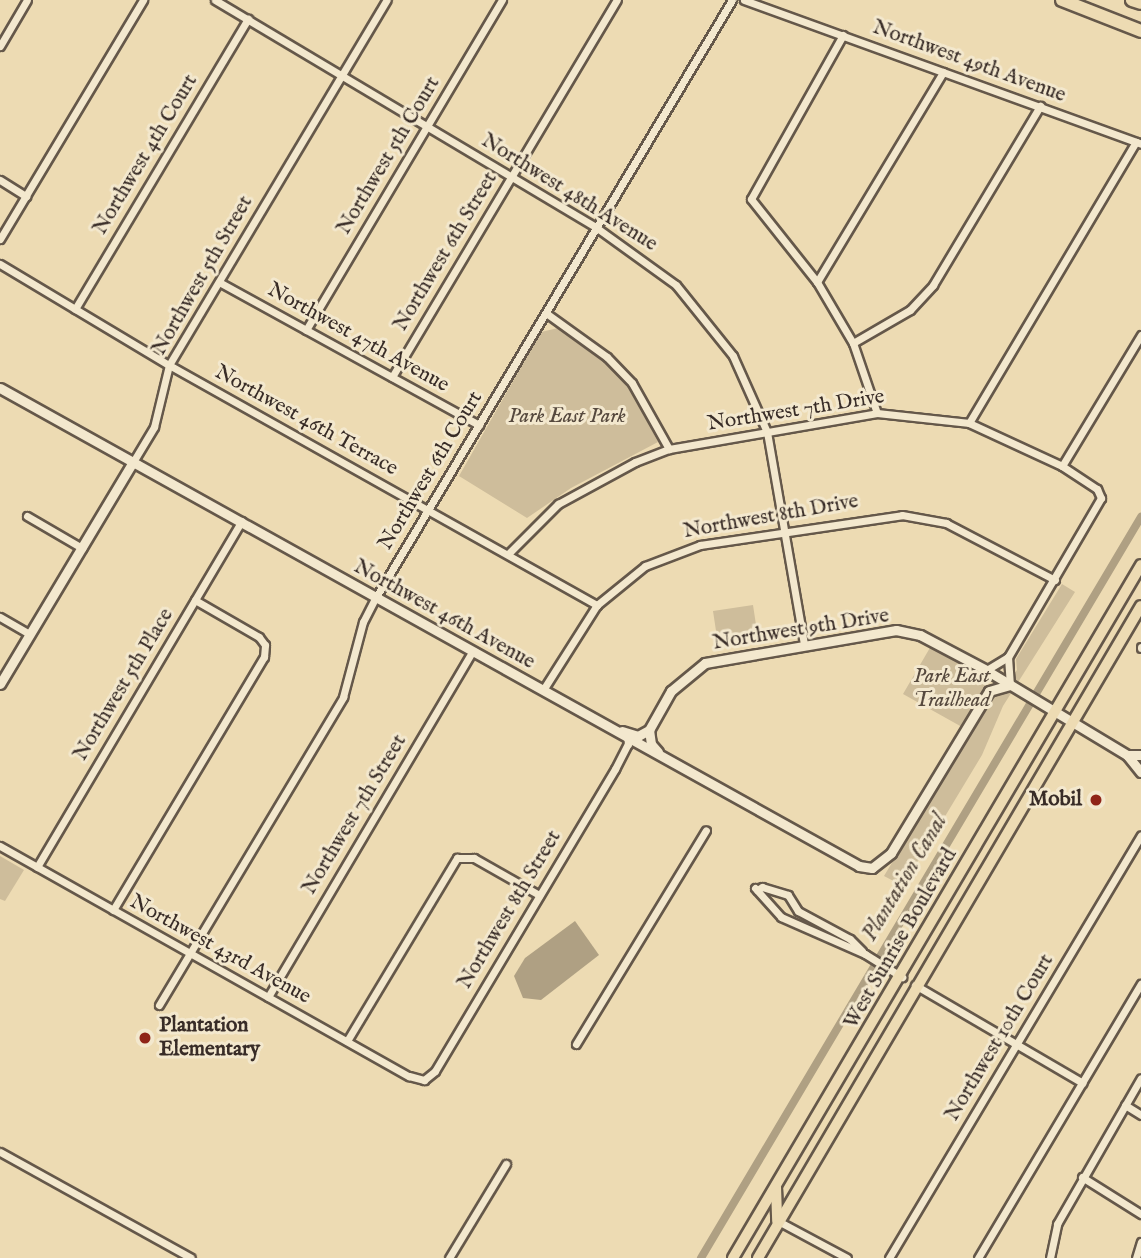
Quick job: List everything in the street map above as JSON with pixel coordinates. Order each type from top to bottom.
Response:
[{"type":"highway","points":[[1062,0],[1141,31]]},
{"type":"highway","points":[[1132,0],[1141,3]]},
{"type":"main road","name":"West Sunrise Boulevard","points":[[733,1258],[902,978],[1141,565]]},
{"type":"main road","name":"West Sunrise Boulevard","points":[[758,1258],[915,985],[1141,606]]},
{"type":"main road","points":[[913,959],[915,985]]},
{"type":"main road","points":[[902,978],[908,985],[907,999]]},
{"type":"main road","points":[[776,1184],[777,1221]]},
{"type":"street","points":[[0,46],[27,0]]},
{"type":"street","points":[[0,239],[143,0]]},
{"type":"street","name":"Northwest 48th Avenue","points":[[215,0],[597,228],[650,263],[696,308],[733,356],[767,432],[787,531],[804,643]]},
{"type":"street","name":"Northwest 5th Street","points":[[0,684],[154,427],[169,365],[387,0]]},
{"type":"street","name":"Northwest 5th Court","points":[[306,330],[502,0]]},
{"type":"street","name":"Northwest 6th Street","points":[[392,377],[617,0]]},
{"type":"street","name":"Northwest 6th Court","points":[[159,1004],[343,697],[363,622],[376,597],[732,0]]},
{"type":"street","name":"Northwest 49th Avenue","points":[[744,0],[1139,143]]},
{"type":"street","name":"Northwest 4th Court","points":[[75,309],[248,19]]},
{"type":"street","points":[[844,35],[751,198],[817,282],[853,343],[877,413]]},
{"type":"street","points":[[817,282],[943,72]]},
{"type":"street","points":[[853,343],[910,310],[933,285],[1040,106]]},
{"type":"street","points":[[969,423],[1139,143]]},
{"type":"street","points":[[0,180],[26,196]]},
{"type":"street","name":"Northwest 46th Terrace","points":[[0,264],[169,365],[597,605]]},
{"type":"street","name":"Northwest 47th Avenue","points":[[219,282],[479,425]]},
{"type":"street","points":[[546,313],[607,357],[632,383],[669,449]]},
{"type":"street","points":[[1062,466],[1141,335]]},
{"type":"street","name":"Northwest 46th Avenue","points":[[0,388],[627,736]]},
{"type":"street","name":"Northwest 7th Drive","points":[[508,554],[558,504],[635,461],[669,449],[877,413],[969,423],[1062,466],[1097,489],[1101,498],[1055,580]]},
{"type":"street","name":"Northwest 8th Drive","points":[[543,690],[597,605],[645,566],[674,552],[787,531],[902,515],[935,521],[988,542],[1055,580]]},
{"type":"street","points":[[27,516],[82,548]]},
{"type":"street","name":"Northwest 5th Place","points":[[37,867],[242,521]]},
{"type":"street","points":[[627,736],[642,747],[859,866],[872,868],[891,853],[989,691],[986,670],[1008,657],[1055,580]]},
{"type":"street","points":[[113,910],[264,657],[265,645],[259,637],[195,600]]},
{"type":"street","points":[[0,617],[30,634]]},
{"type":"street","name":"Northwest 9th Drive","points":[[649,730],[671,691],[705,663],[804,643],[896,630],[920,635],[1055,711]]},
{"type":"street","name":"Northwest 7th Street","points":[[268,997],[474,652]]},
{"type":"street","points":[[989,691],[1011,685],[1008,657]]},
{"type":"street","points":[[1055,711],[1127,755],[1141,772]]},
{"type":"street","points":[[627,736],[638,736],[649,730],[651,744],[662,756]]},
{"type":"street","name":"Northwest 8th Street","points":[[424,1080],[435,1071],[539,895],[622,754],[627,736]]},
{"type":"street","points":[[622,754],[642,747]]},
{"type":"street","points":[[1127,755],[1141,755]]},
{"type":"street","points":[[576,1044],[706,830]]},
{"type":"street","name":"Northwest 10th Court","points":[[889,1258],[1141,835]]},
{"type":"street","name":"Northwest 43rd Avenue","points":[[0,846],[347,1041],[424,1080]]},
{"type":"street","points":[[347,1041],[452,864],[461,856],[474,858],[539,895]]},
{"type":"street","points":[[865,954],[850,939],[798,911],[788,895],[776,894],[762,887],[756,889],[781,917],[865,954],[902,978]]},
{"type":"street","points":[[768,905],[776,894]]},
{"type":"street","points":[[978,1258],[1141,984]]},
{"type":"street","points":[[915,985],[996,1036],[1017,1042],[1083,1083]]},
{"type":"street","points":[[1050,1258],[1057,1224],[1141,1078]]},
{"type":"street","points":[[1125,1105],[1141,1115]]},
{"type":"street","points":[[0,1152],[191,1258]]},
{"type":"street","points":[[449,1258],[506,1164]]},
{"type":"street","points":[[1082,1177],[1141,1214]]},
{"type":"street","points":[[777,1221],[847,1258]]},
{"type":"street","points":[[1136,1258],[1141,1242]]},
{"type":"green space","name":"Park East Park","points":[[558,328],[607,363],[633,394],[658,442],[571,488],[527,518],[459,476],[541,332]]},
{"type":"green space","points":[[1062,584],[1075,592],[1003,706],[982,755],[903,886],[884,876],[985,708],[1017,670],[1016,659]]},
{"type":"green space","points":[[753,605],[758,638],[718,644],[713,611]]},
{"type":"green space","name":"Park East Trailhead","points":[[931,646],[971,669],[978,666],[985,680],[985,689],[962,727],[903,694]]},
{"type":"green space","points":[[0,856],[24,870],[5,901],[0,899]]},
{"type":"shaded area","points":[[575,921],[599,955],[541,1000],[523,998],[514,976],[525,958]]},
{"type":"waterway","name":"Plantation Canal","points":[[701,1258],[1141,517]]},
{"type":"place","name":"Mobil","points":[[1096,800]]},
{"type":"place","name":"Plantation Elementary","points":[[145,1038]]}]
